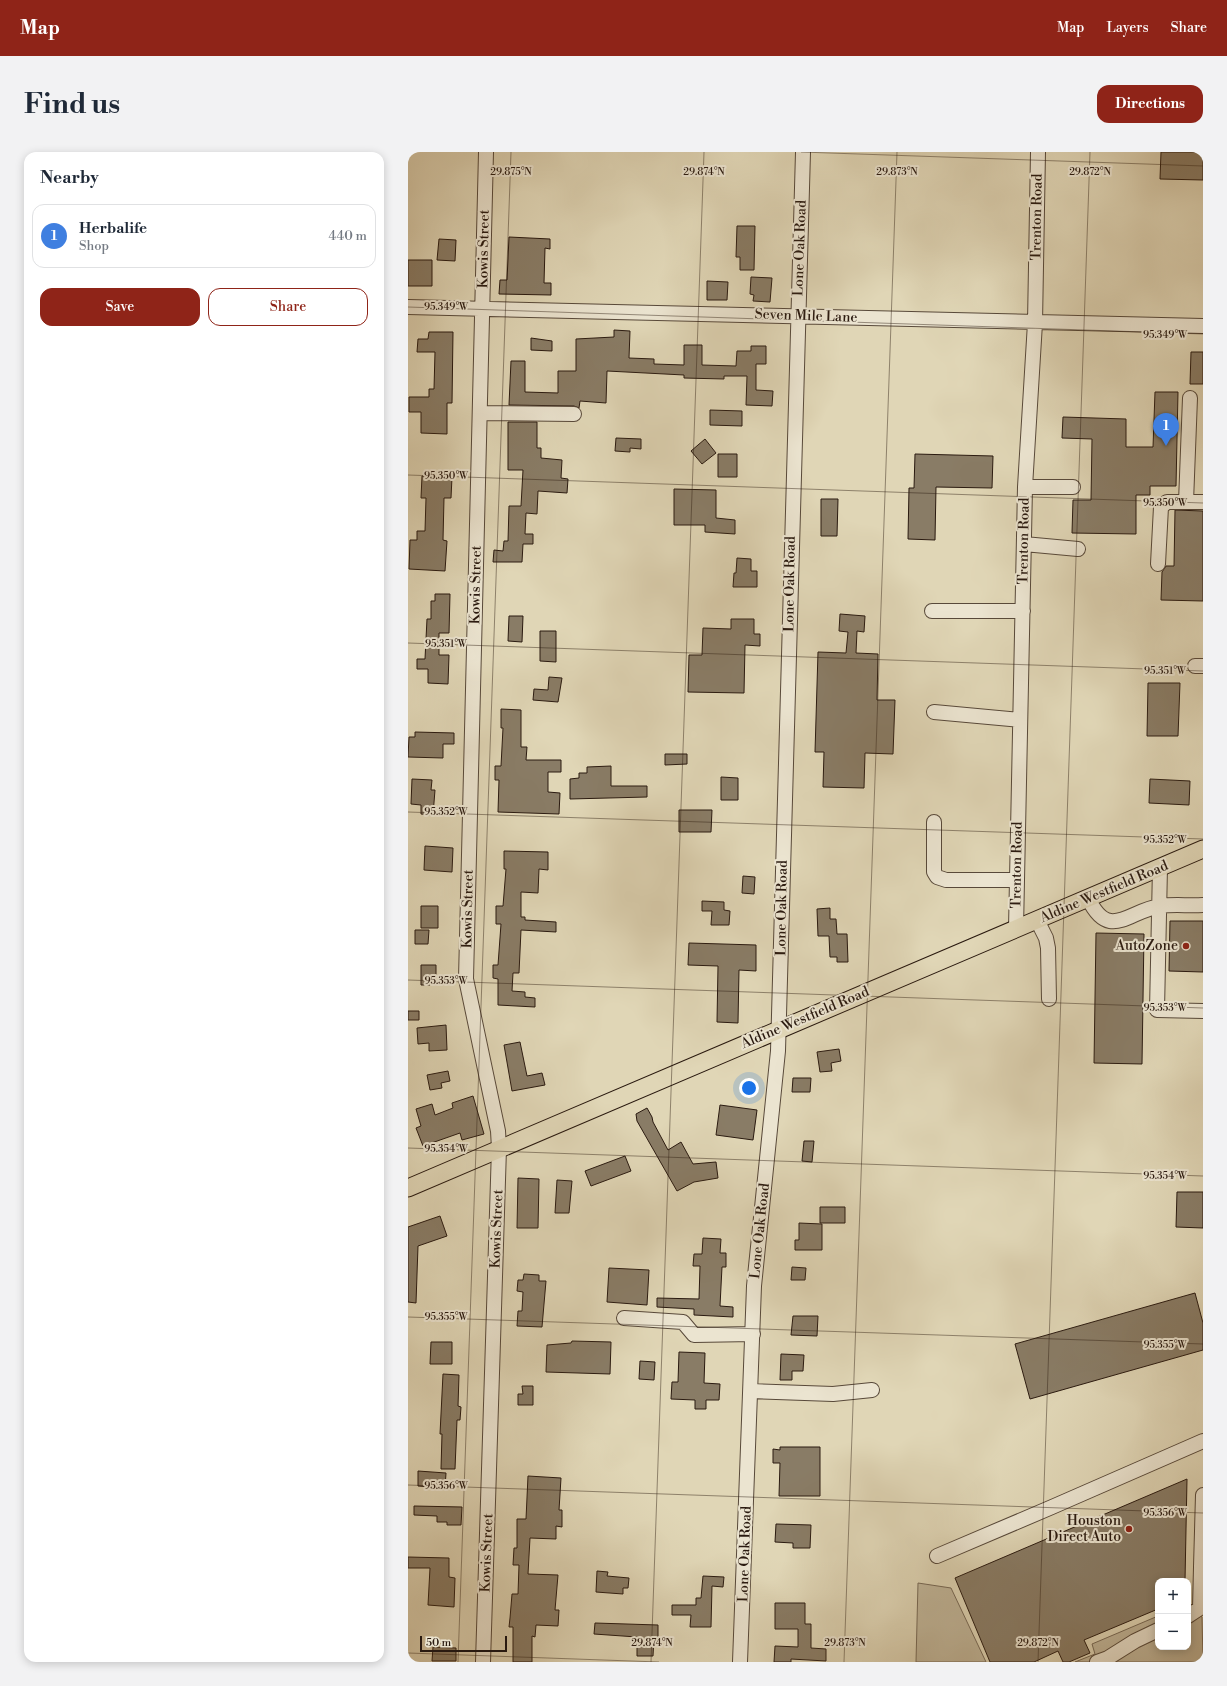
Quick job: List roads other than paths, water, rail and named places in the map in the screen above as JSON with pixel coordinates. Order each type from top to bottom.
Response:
[{"type":"main road","name":"Aldine Westfield Road","points":[[408,1188],[779,1028],[1016,930],[1203,849]]},
{"type":"main road","points":[[1183,857],[1203,860]]},
{"type":"street","name":"Kowis Street","points":[[483,1662],[499,1148],[498,1131],[466,979],[486,152]]},
{"type":"street","name":"Lone Oak Road","points":[[740,1662],[754,1286],[778,1051],[779,1028],[797,316],[803,152]]},
{"type":"street","name":"Trenton Road","points":[[1016,930],[1024,544],[1035,324],[1038,152]]},
{"type":"street","name":"Seven Mile Lane","points":[[408,307],[797,316],[1035,324],[1203,326]]},
{"type":"street","points":[[1186,502],[1190,398]]},
{"type":"street","points":[[480,413],[574,414]]},
{"type":"street","points":[[1026,487],[1073,487]]},
{"type":"street","points":[[1158,564],[1161,507],[1167,502],[1203,502]]},
{"type":"street","points":[[1024,544],[1078,549]]},
{"type":"street","points":[[932,611],[1023,611]]},
{"type":"street","points":[[934,712],[1020,720]]},
{"type":"street","points":[[934,822],[934,872],[937,877],[946,880],[1017,880]]},
{"type":"street","points":[[1160,867],[1157,1010],[1203,1011]]},
{"type":"street","points":[[1088,898],[1098,916],[1110,922],[1118,921],[1159,906],[1203,905]]},
{"type":"street","points":[[1037,920],[1046,938],[1048,948],[1049,999]]},
{"type":"street","points":[[624,1318],[683,1322],[694,1335],[753,1334]]},
{"type":"street","points":[[751,1391],[832,1394],[872,1390]]},
{"type":"street","points":[[937,1556],[1203,1441]]},
{"type":"street","points":[[1191,1614],[1200,1608],[1203,1495]]},
{"type":"street","points":[[1097,1662],[1108,1658],[1135,1641],[1155,1631]]},
{"type":"place","name":"Herbalife","points":[[1166,446]]},
{"type":"place","name":"AutoZone","points":[[1186,946]]},
{"type":"place","name":"Houston Direct Auto","points":[[1129,1529]]}]
